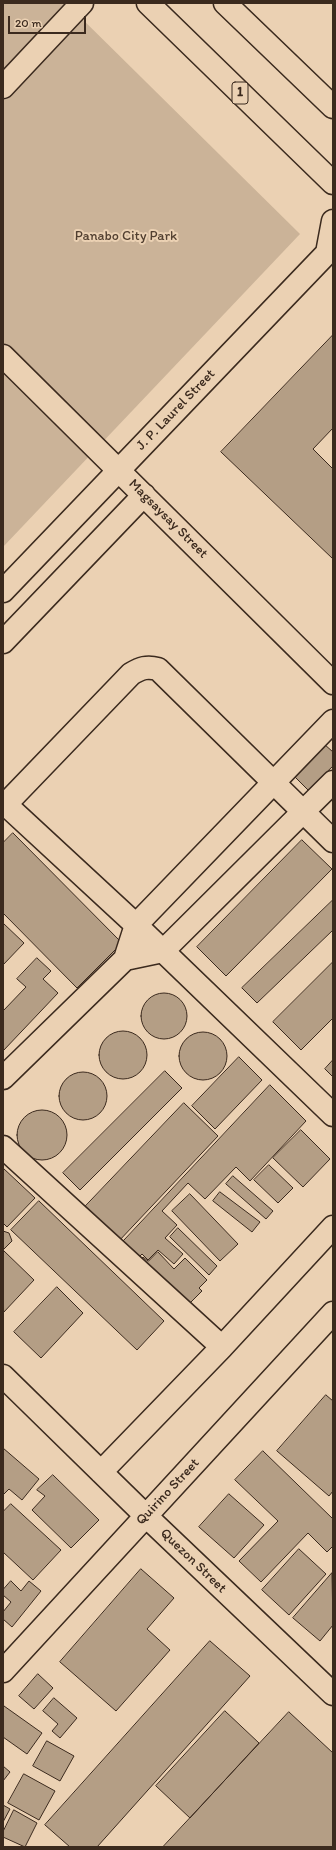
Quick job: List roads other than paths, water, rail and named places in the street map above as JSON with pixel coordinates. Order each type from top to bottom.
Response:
[{"type":"main road","points":[[3,87],[82,3]]},
{"type":"main road","name":"1","points":[[148,3],[333,183]]},
{"type":"main road","points":[[225,3],[333,107]]},
{"type":"main road","name":"J. P. Laurel Street","points":[[3,591],[119,470],[330,256],[333,221]]},
{"type":"main road","name":"Magsaysay Street","points":[[3,356],[333,683]]},
{"type":"main road","points":[[3,642],[144,495]]},
{"type":"main road","points":[[333,841],[158,669],[149,666],[140,668],[131,674],[4,805],[136,925],[333,1115]]},
{"type":"main road","points":[[3,1078],[125,960],[136,925],[333,721]]},
{"type":"main road","points":[[125,960],[163,951],[333,782]]},
{"type":"main road","points":[[3,1147],[222,1347]]},
{"type":"main road","points":[[101,1472],[222,1347],[333,1227]]},
{"type":"main road","name":"Quirino Street","points":[[3,1671],[333,1313]]},
{"type":"main road","name":"Quezon Street","points":[[4,1379],[333,1694]]},
{"type":"park label","name":"Panabo City Park","points":[[126,236]]}]
